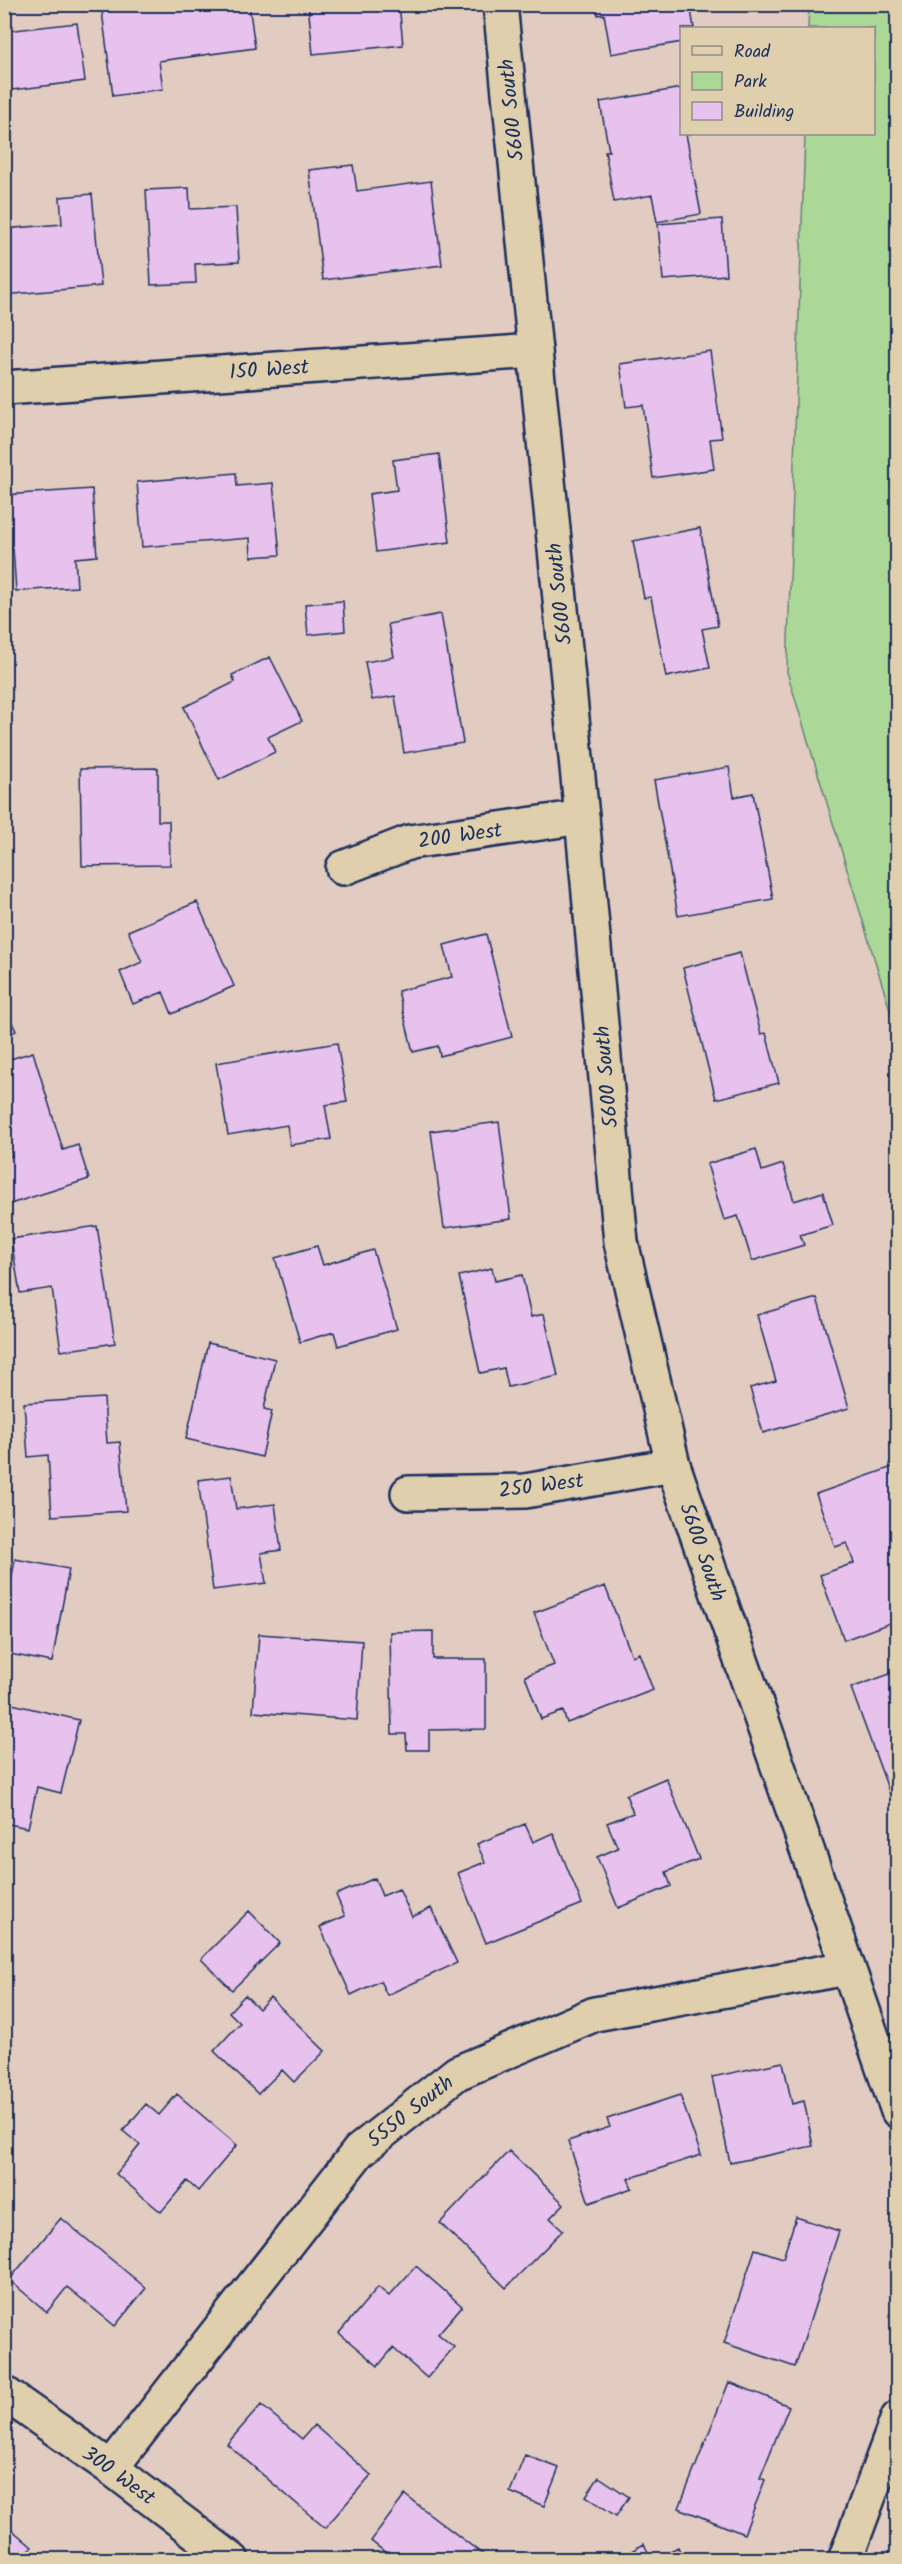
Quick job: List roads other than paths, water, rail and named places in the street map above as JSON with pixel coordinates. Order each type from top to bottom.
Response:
[{"type":"main road","name":"5600 South","points":[[500,4],[582,817],[621,1242],[673,1465],[897,2111]]},
{"type":"main road","name":"150 West","points":[[4,388],[534,351]]},
{"type":"main road","name":"200 West","points":[[343,868],[410,842],[582,817]]},
{"type":"main road","name":"250 West","points":[[408,1493],[525,1491],[673,1465]]},
{"type":"main road","name":"5550 South","points":[[111,2468],[359,2151],[457,2073],[595,2014],[847,1968]]},
{"type":"main road","name":"300 West","points":[[4,2393],[111,2468],[232,2559]]},
{"type":"main road","points":[[845,2559],[897,2418]]}]
